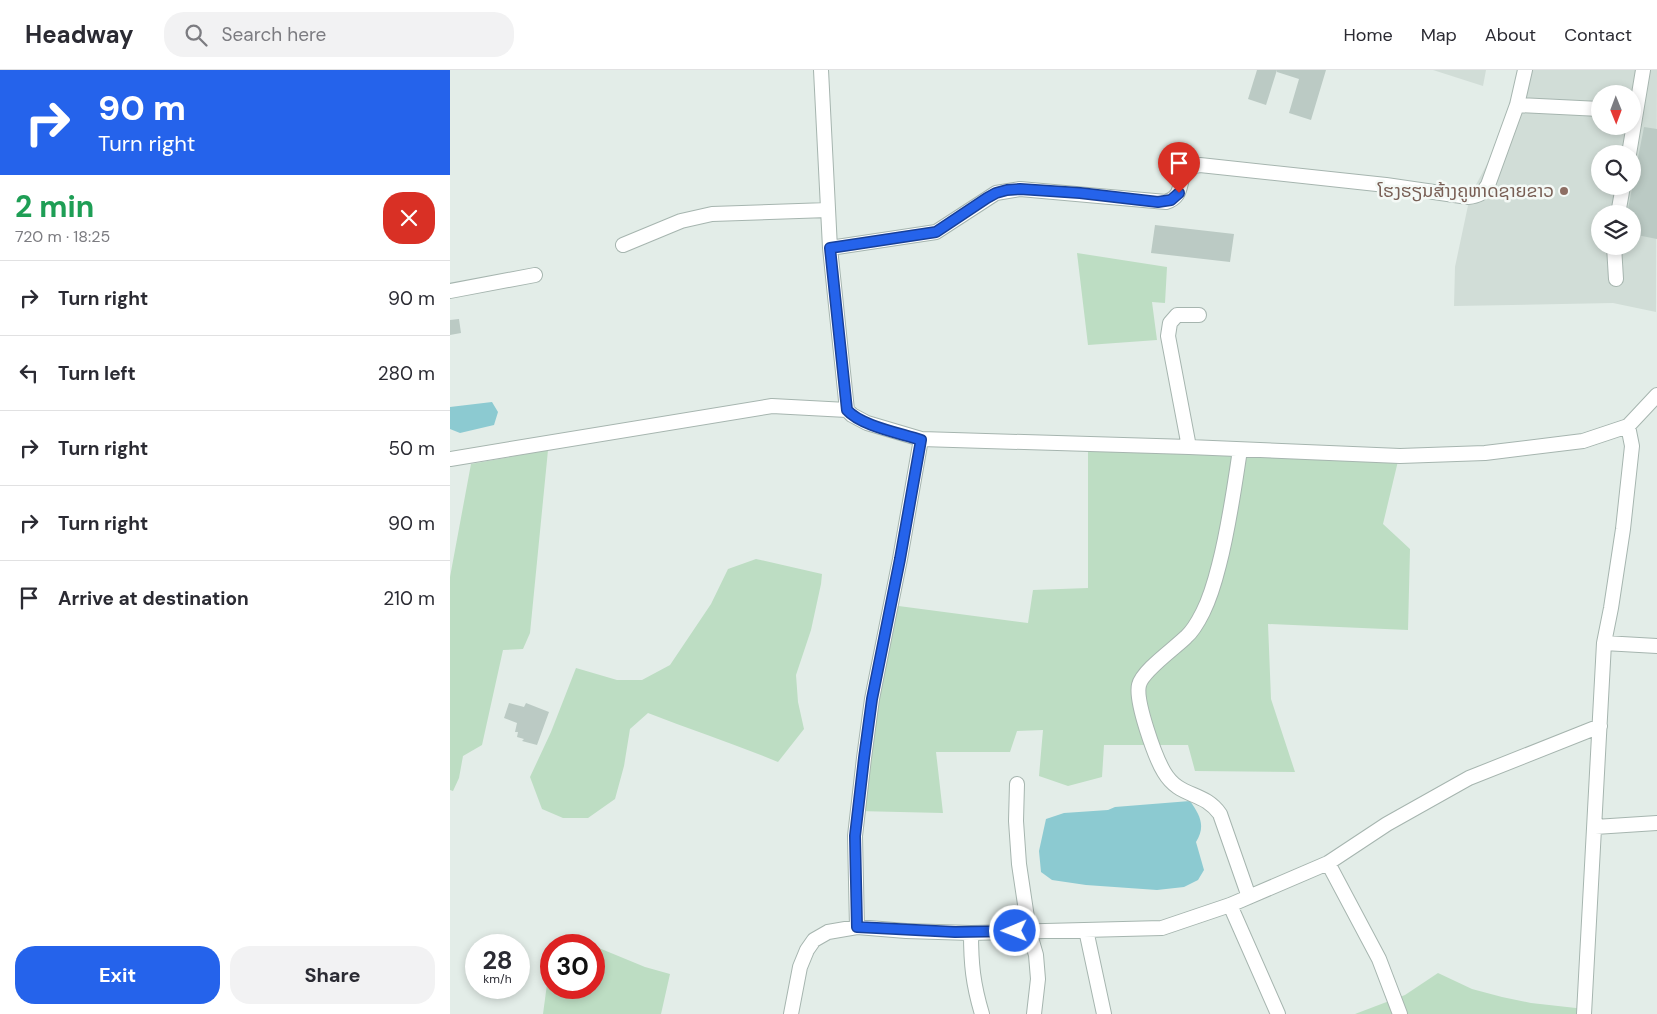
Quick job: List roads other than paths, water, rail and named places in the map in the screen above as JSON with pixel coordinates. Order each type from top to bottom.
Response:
[{"type":"street","points":[[821,70],[830,248],[847,410],[867,423],[921,440],[1189,447],[1400,456],[1485,453],[1584,441],[1628,426],[1657,395]]},
{"type":"street","points":[[830,248],[936,232],[987,198],[1007,190],[1070,192],[1166,202],[1179,193],[1184,173],[1193,166],[1200,165],[1386,185],[1468,197],[1477,195],[1486,190],[1488,185],[1517,105],[1525,70]]},
{"type":"street","points":[[1640,85],[1643,70]]},
{"type":"street","points":[[1517,105],[1591,109]]},
{"type":"street","points":[[623,245],[681,221],[712,214],[828,210]]},
{"type":"street","points":[[1615,255],[1616,279]]},
{"type":"street","points":[[450,291],[535,275]]},
{"type":"street","points":[[1189,447],[1168,336],[1170,323],[1176,315],[1199,315]]},
{"type":"street","points":[[450,459],[772,406],[847,410]]},
{"type":"street","points":[[1584,1014],[1604,643],[1623,529],[1632,446],[1628,426]]},
{"type":"street","points":[[857,927],[855,836],[864,758],[872,699],[921,440]]},
{"type":"street","points":[[1240,450],[1227,533],[1215,580],[1203,612],[1188,635],[1143,676],[1138,686],[1149,737],[1163,771],[1172,783],[1183,792],[1206,799],[1220,814],[1249,897]]},
{"type":"street","points":[[1604,643],[1657,646]]},
{"type":"street","points":[[792,1014],[800,967],[807,950],[814,940],[828,932],[857,927],[906,931],[971,932],[1162,928],[1230,905],[1328,863],[1387,824],[1469,778],[1600,726]]},
{"type":"street","points":[[1017,784],[1016,821],[1019,864],[1036,955],[1038,979],[1034,1014]]},
{"type":"street","points":[[1595,827],[1657,823]]},
{"type":"street","points":[[1328,863],[1380,959],[1400,1014]]},
{"type":"street","points":[[1230,905],[1278,1014]]},
{"type":"street","points":[[1086,930],[1104,1014]]},
{"type":"street","points":[[971,932],[975,991],[982,1014]]},
{"type":"water","points":[[492,402],[498,412],[494,425],[460,433],[450,429],[450,407]]},
{"type":"water","points":[[1190,801],[1197,811],[1200,821],[1201,831],[1196,842],[1204,870],[1198,880],[1184,887],[1157,890],[1086,885],[1052,880],[1041,872],[1039,851],[1046,819],[1064,813]]},
{"type":"place","name":"ໂຮງຮຽນສ້າງຄູຫາດຊາຍຂາວ","points":[[1564,191]]}]
